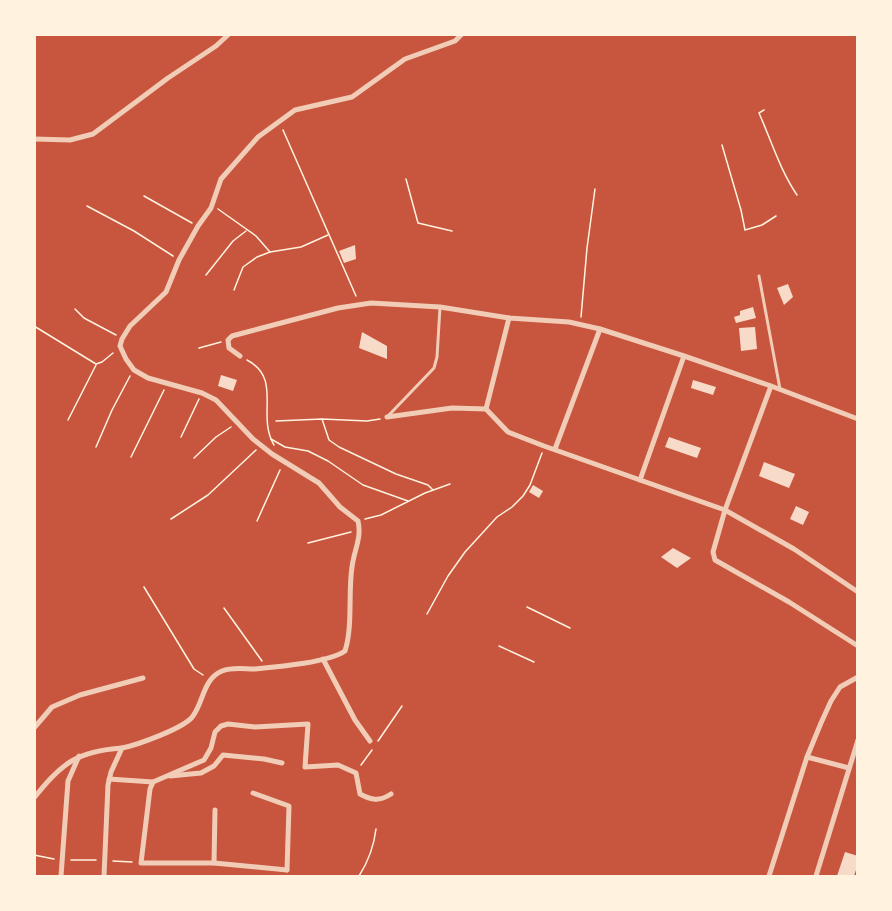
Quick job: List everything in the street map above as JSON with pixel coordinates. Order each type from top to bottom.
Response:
[{"type":"street","points":[[34,139],[70,140],[93,134],[159,84],[216,46],[229,34]]},
{"type":"street","points":[[34,798],[54,772],[79,756],[122,748],[184,726],[194,716],[210,679],[220,672],[323,659],[342,653],[346,647],[352,565],[361,531],[358,521],[340,507],[319,483],[261,445],[216,400],[202,393],[148,378],[134,370],[120,346],[130,326],[166,292],[178,260],[211,208],[221,179],[258,137],[295,110],[352,97],[405,59],[455,41],[462,34]]},
{"type":"street","points":[[240,356],[229,348],[228,340],[232,336],[338,308],[371,303],[440,307],[509,318],[554,320],[600,329],[780,389],[858,419]]},
{"type":"street","points":[[486,409],[509,318]]},
{"type":"street","points":[[555,449],[600,329]]},
{"type":"street","points":[[640,480],[684,356]]},
{"type":"street","points":[[771,386],[725,510],[713,552],[715,560],[789,602],[858,646]]},
{"type":"street","points":[[387,417],[452,408],[486,409],[508,432],[725,510],[794,549],[858,592]]},
{"type":"street","points":[[323,659],[355,720],[370,741]]},
{"type":"street","points":[[769,876],[807,757],[835,694],[840,687],[858,677]]},
{"type":"street","points":[[34,728],[51,707],[80,695],[143,678]]},
{"type":"street","points":[[109,779],[153,782],[204,760],[211,748],[217,729],[228,724],[255,727],[308,724],[304,767],[338,765],[356,774],[360,794],[371,800],[384,799],[391,794]]},
{"type":"street","points":[[816,876],[858,740]]},
{"type":"street","points":[[104,876],[109,779],[122,748]]},
{"type":"street","points":[[163,777],[201,773],[214,766],[223,755],[282,762]]},
{"type":"street","points":[[61,876],[68,781],[79,756]]},
{"type":"street","points":[[807,757],[849,768]]},
{"type":"street","points":[[153,782],[150,789],[141,863],[214,863],[288,870]]},
{"type":"street","points":[[253,793],[289,806],[288,870],[292,876]]},
{"type":"street","points":[[214,863],[215,810]]},
{"type":"lane","points":[[759,276],[780,389]]},
{"type":"lane","points":[[387,417],[434,368],[437,357],[440,307]]},
{"type":"path","points":[[764,111],[759,113],[785,177],[797,195]]},
{"type":"path","points":[[279,120],[361,305]]},
{"type":"path","points":[[722,145],[741,210],[744,230],[762,225],[776,216]]},
{"type":"path","points":[[406,179],[418,223],[452,231]]},
{"type":"path","points":[[580,324],[595,189]]},
{"type":"path","points":[[144,196],[198,226]]},
{"type":"path","points":[[87,206],[134,231],[178,260]]},
{"type":"path","points":[[211,208],[230,216],[256,236],[270,252]]},
{"type":"path","points":[[206,275],[232,241],[247,230]]},
{"type":"path","points":[[234,290],[243,267],[257,257],[270,252],[301,247],[329,235]]},
{"type":"path","points":[[75,309],[84,318],[113,332]]},
{"type":"path","points":[[34,326],[96,364]]},
{"type":"path","points":[[199,348],[228,340]]},
{"type":"path","points":[[68,420],[96,364],[102,362],[120,346]]},
{"type":"path","points":[[240,356],[253,363],[266,381],[269,389],[266,420],[270,439],[284,460],[257,520]]},
{"type":"path","points":[[96,447],[112,410],[134,370]]},
{"type":"path","points":[[131,457],[167,384]]},
{"type":"path","points":[[181,437],[202,393]]},
{"type":"path","points":[[276,421],[322,419],[367,422],[387,417]]},
{"type":"path","points":[[322,419],[329,440],[339,447],[396,474],[428,485],[433,490]]},
{"type":"path","points":[[195,458],[216,437],[237,423]]},
{"type":"path","points":[[270,439],[285,447],[308,451],[328,461],[363,485],[408,501]]},
{"type":"path","points":[[171,519],[208,495],[261,445]]},
{"type":"path","points":[[427,614],[448,576],[465,552],[496,517],[512,507],[523,496],[530,485],[544,446]]},
{"type":"path","points":[[358,521],[381,515],[450,484]]},
{"type":"path","points":[[308,543],[343,533],[361,531]]},
{"type":"path","points":[[144,587],[194,669],[210,679]]},
{"type":"path","points":[[527,607],[570,628]]},
{"type":"path","points":[[224,608],[266,668]]},
{"type":"path","points":[[498,646],[534,662]]},
{"type":"path","points":[[378,742],[402,706]]},
{"type":"path","points":[[356,774],[371,751]]},
{"type":"path","points":[[358,876],[369,857],[376,829]]},
{"type":"path","points":[[34,855],[63,860],[141,863]]},
{"type":"building","points":[[355,245],[356,259],[344,263],[339,251]]},
{"type":"building","points":[[788,284],[793,297],[784,305],[777,288]]},
{"type":"building","points":[[753,307],[756,318],[736,323],[734,317],[740,315],[740,311]]},
{"type":"building","points":[[755,327],[757,349],[741,351],[739,328]]},
{"type":"building","points":[[362,332],[387,346],[387,359],[359,348]]},
{"type":"building","points":[[221,375],[237,380],[233,391],[218,386]]},
{"type":"building","points":[[693,380],[716,387],[713,395],[691,388]]},
{"type":"building","points":[[669,437],[701,448],[697,458],[665,447]]},
{"type":"building","points":[[764,462],[795,474],[789,488],[759,476]]},
{"type":"building","points":[[533,485],[543,491],[539,498],[529,492]]},
{"type":"building","points":[[796,506],[809,512],[803,525],[790,519]]},
{"type":"building","points":[[673,548],[691,558],[677,568],[661,557]]},
{"type":"building","points":[[845,852],[858,856],[854,876],[837,876]]}]
